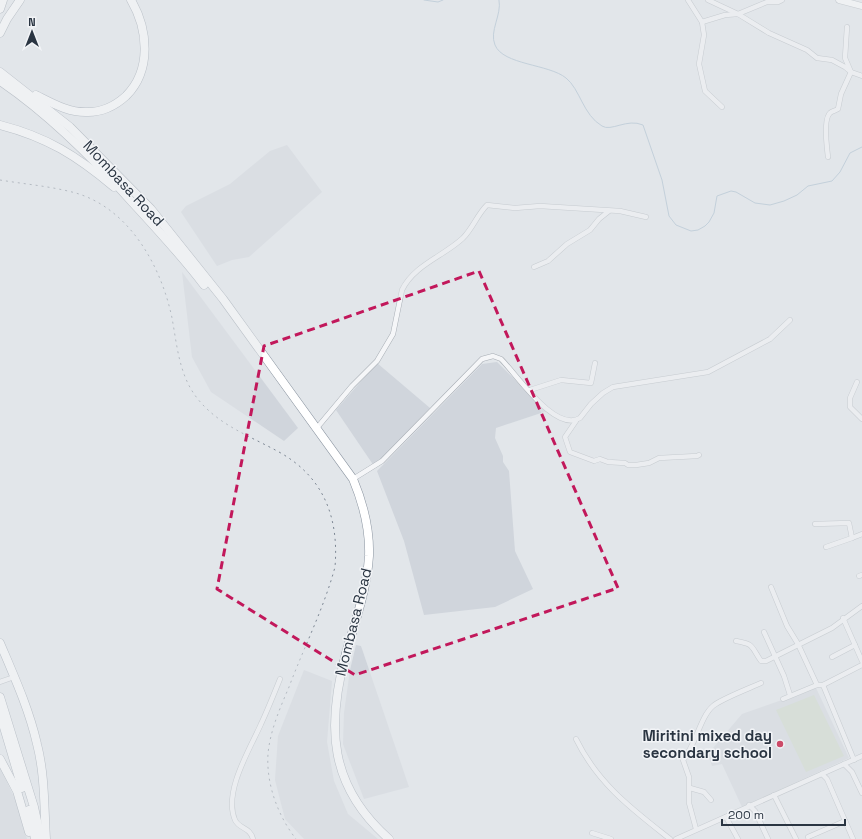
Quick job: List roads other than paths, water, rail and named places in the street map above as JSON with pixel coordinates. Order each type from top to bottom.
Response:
[{"type":"highway","points":[[0,9],[3,0]]},
{"type":"highway","points":[[0,33],[7,19],[20,0]]},
{"type":"highway","points":[[22,87],[52,103],[75,112],[100,111],[119,102],[132,90],[138,80],[144,57],[143,28],[130,0]]},
{"type":"highway","name":"Mombasa Road","points":[[0,72],[22,87],[70,127],[151,209],[196,264],[353,479],[361,497],[367,523],[369,557],[365,584],[338,686],[335,704],[334,736],[341,768],[353,798],[366,816],[389,839]]},
{"type":"highway","name":"Mombasa Road","points":[[0,81],[27,100],[65,132],[120,187],[180,254],[219,303],[230,311]]},
{"type":"highway","points":[[0,125],[21,131],[59,147],[85,163],[132,201]]},
{"type":"highway","points":[[0,643],[14,677],[37,745],[43,779],[46,839]]},
{"type":"highway","points":[[0,696],[34,807],[41,839]]},
{"type":"highway","points":[[0,714],[25,798],[35,839]]},
{"type":"highway","points":[[0,759],[17,791],[31,839]]},
{"type":"main road","points":[[840,0],[862,6]]},
{"type":"street","points":[[688,0],[702,22],[704,35],[699,64],[705,91],[722,107]]},
{"type":"street","points":[[708,0],[738,14],[769,33],[807,50],[816,58],[832,60],[851,72],[862,76]]},
{"type":"street","points":[[702,22],[725,15],[738,14],[767,2],[778,2],[782,0]]},
{"type":"street","points":[[828,157],[826,136],[827,118],[838,109],[851,72],[845,58],[847,27]]},
{"type":"street","points":[[316,429],[352,386],[377,361],[393,334],[402,290],[405,284],[422,267],[464,237],[487,205],[515,208],[540,206],[620,211],[646,217]]},
{"type":"street","points":[[534,267],[548,261],[567,244],[590,230],[599,219],[609,211]]},
{"type":"street","points":[[699,454],[697,456],[659,458],[649,463],[636,465],[587,459],[570,452],[565,437],[576,421],[603,393],[613,386],[708,372],[770,339],[790,320]]},
{"type":"street","points":[[353,479],[382,461],[482,359],[493,356],[501,359],[552,414],[567,421],[576,421]]},
{"type":"street","points":[[530,390],[561,380],[590,383],[595,363]]},
{"type":"street","points":[[857,382],[850,398],[850,407],[862,419]]},
{"type":"street","points":[[814,524],[849,523],[852,538]]},
{"type":"street","points":[[826,547],[862,534]]},
{"type":"street","points":[[771,587],[817,685]]},
{"type":"street","points":[[736,641],[750,643],[761,661],[775,657],[832,628],[862,606]]},
{"type":"street","points":[[844,618],[862,661]]},
{"type":"street","points":[[764,632],[784,676],[790,695]]},
{"type":"street","points":[[832,657],[855,645]]},
{"type":"street","points":[[783,699],[817,685],[823,685],[862,665]]},
{"type":"street","points":[[0,682],[14,677]]},
{"type":"street","points":[[253,839],[247,829],[238,825],[235,820],[234,791],[244,761],[280,679]]},
{"type":"street","points":[[696,829],[689,803],[689,777],[683,760],[691,749],[708,712],[714,705],[761,683]]},
{"type":"street","points":[[823,685],[854,760]]},
{"type":"street","points":[[576,739],[585,757],[616,795],[670,839]]},
{"type":"street","points":[[676,839],[749,805],[862,756]]},
{"type":"street","points":[[844,764],[852,772],[862,793]]},
{"type":"street","points":[[822,774],[827,779],[853,839]]},
{"type":"street","points":[[690,788],[704,792],[711,800]]},
{"type":"street","points":[[774,795],[796,839]]},
{"type":"street","points":[[749,805],[755,811],[768,839]]},
{"type":"street","points":[[726,817],[738,839]]},
{"type":"street","points":[[808,837],[845,821]]},
{"type":"street","points":[[592,833],[611,839]]},
{"type":"waterway","points":[[424,0],[438,2],[443,0]]},
{"type":"waterway","points":[[499,0],[499,11],[494,29],[494,40],[495,45],[500,52],[516,61],[558,73],[566,78],[575,89],[590,115],[602,126],[610,127],[631,123],[643,125],[662,180],[669,216],[676,225],[691,231],[698,230],[705,226],[714,213],[717,196],[731,191],[736,192],[755,203],[770,205],[797,195],[808,186],[832,181],[840,172],[850,153],[862,147]]},
{"type":"railway","points":[[0,180],[72,192],[92,199],[110,210],[125,224],[139,240],[160,278],[172,318],[182,370],[197,398],[215,416],[225,423],[279,452],[294,462],[318,486],[325,500],[331,516],[334,532],[336,549],[335,567],[320,612],[276,720],[268,754],[269,777],[274,799],[284,820],[296,839]]},
{"type":"place","name":"Miritini mixed day secondary school","points":[[780,744]]}]
